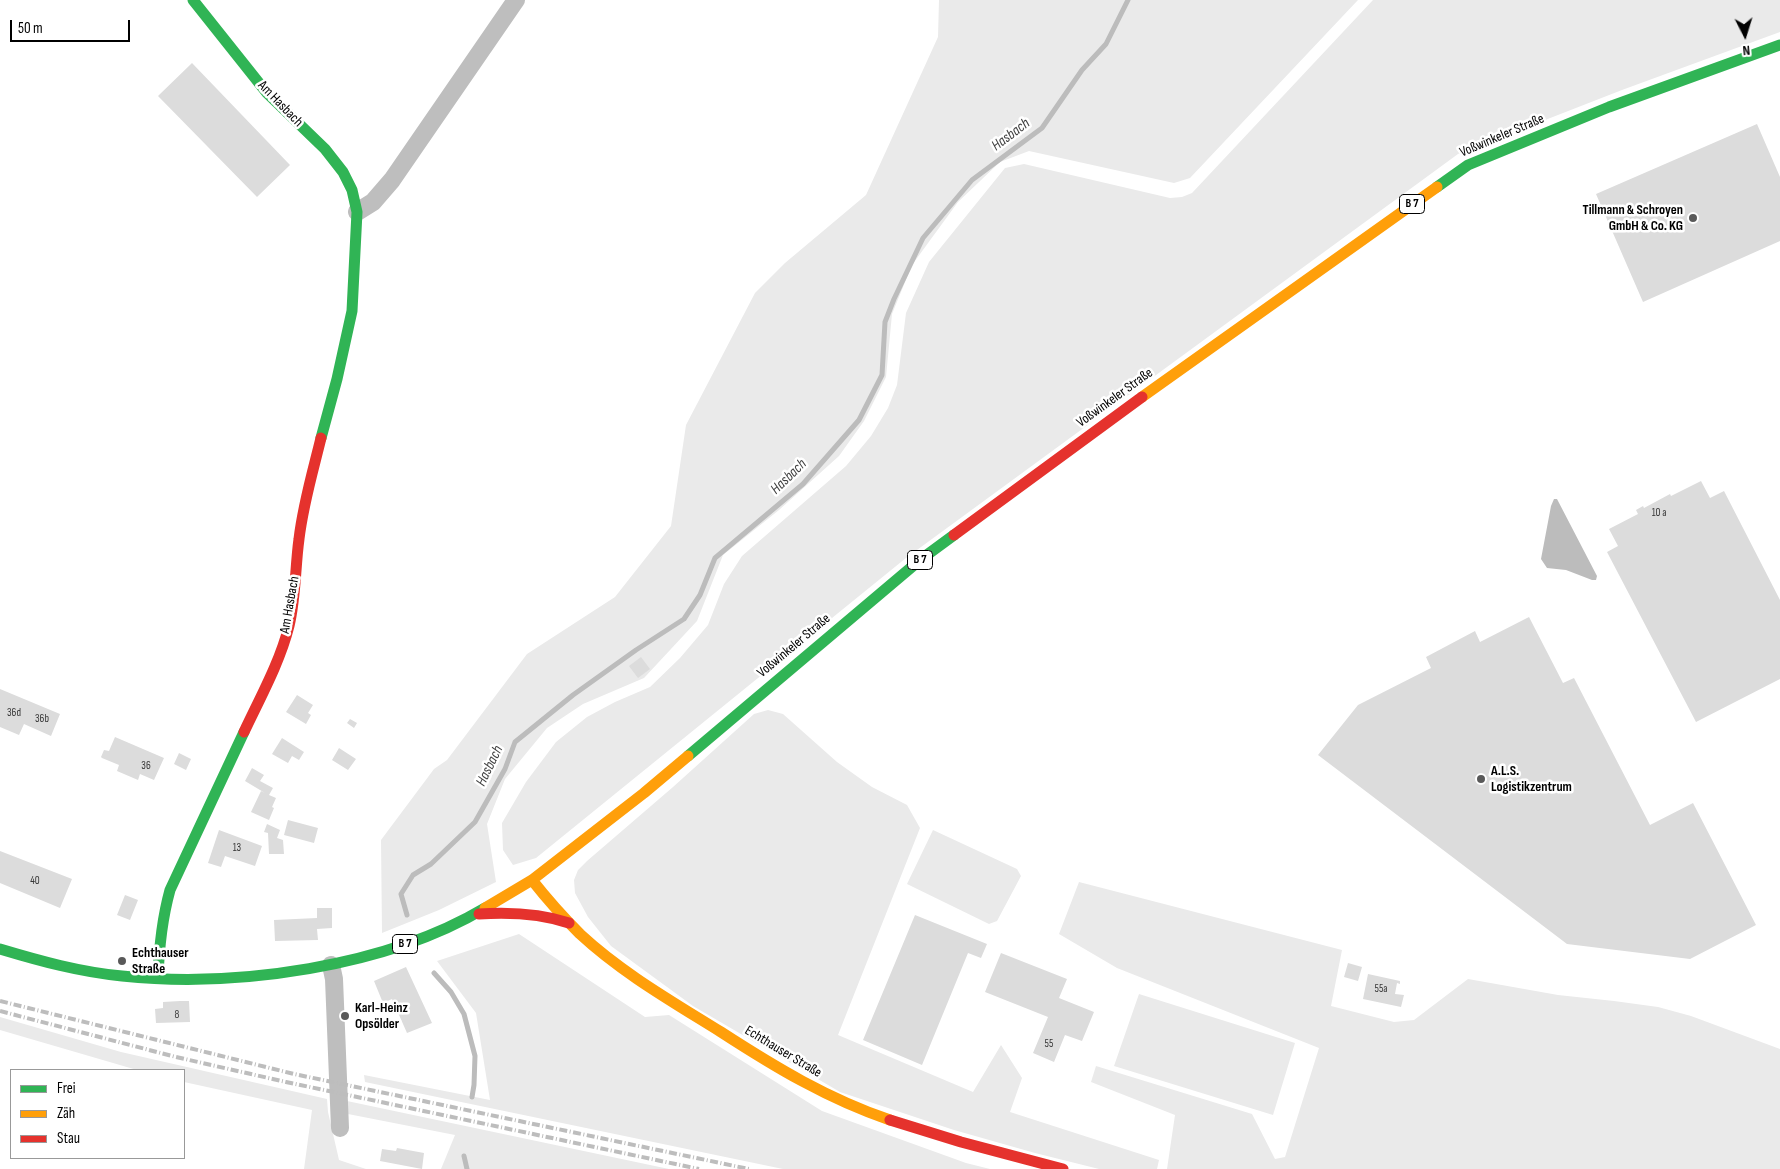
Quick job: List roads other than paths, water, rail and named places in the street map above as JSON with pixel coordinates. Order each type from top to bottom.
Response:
[{"type":"main road","name":"Am Hasbach","points":[[158,978],[163,915],[170,890],[221,784],[281,650],[289,626],[306,496],[337,379],[352,311],[357,212],[352,190],[343,172],[325,149],[267,93],[194,0]]},
{"type":"main road","name":"Voßwinkeler Straße","points":[[532,880],[644,793],[920,560],[1356,243],[1468,166],[1609,107],[1780,45]]},
{"type":"main road","name":"B 7","points":[[0,949],[46,963],[121,976],[209,978],[262,975],[331,965],[433,934],[475,914],[532,880]]},
{"type":"main road","name":"Echthauser Straße","points":[[532,880],[569,923],[595,947],[641,980],[760,1058],[832,1097],[900,1123],[1063,1169]]},
{"type":"main road","points":[[475,914],[506,912],[536,914],[569,923]]},
{"type":"street","points":[[357,212],[373,202],[392,180],[516,0]]},
{"type":"street","points":[[331,965],[334,979],[340,1128]]},
{"type":"waterway","name":"Hasbach","points":[[407,915],[401,894],[413,875],[431,864],[475,822],[505,769],[515,742],[573,695],[636,650],[684,619],[700,595],[715,558],[803,484],[859,420],[882,375],[885,322],[923,238],[972,180],[1042,128],[1082,70],[1106,44],[1128,0]]},
{"type":"waterway","name":"Hasbach","points":[[434,973],[451,992],[464,1014],[475,1056],[472,1097]]},
{"type":"waterway","name":"Hasbach","points":[[464,1156],[467,1169]]},
{"type":"railway","points":[[0,1001],[294,1074],[749,1169]]},
{"type":"railway","points":[[0,1011],[176,1057],[286,1082],[699,1169]]},
{"type":"place","name":"Tillmann & Schroyen GmbH & Co. KG","points":[[1693,218]]},
{"type":"place","name":"A.L.S. Logistikzentrum","points":[[1481,779]]},
{"type":"place","name":"Echthauser Straße","points":[[122,961]]},
{"type":"place","name":"Karl-Heinz Opsölder","points":[[345,1016]]}]
